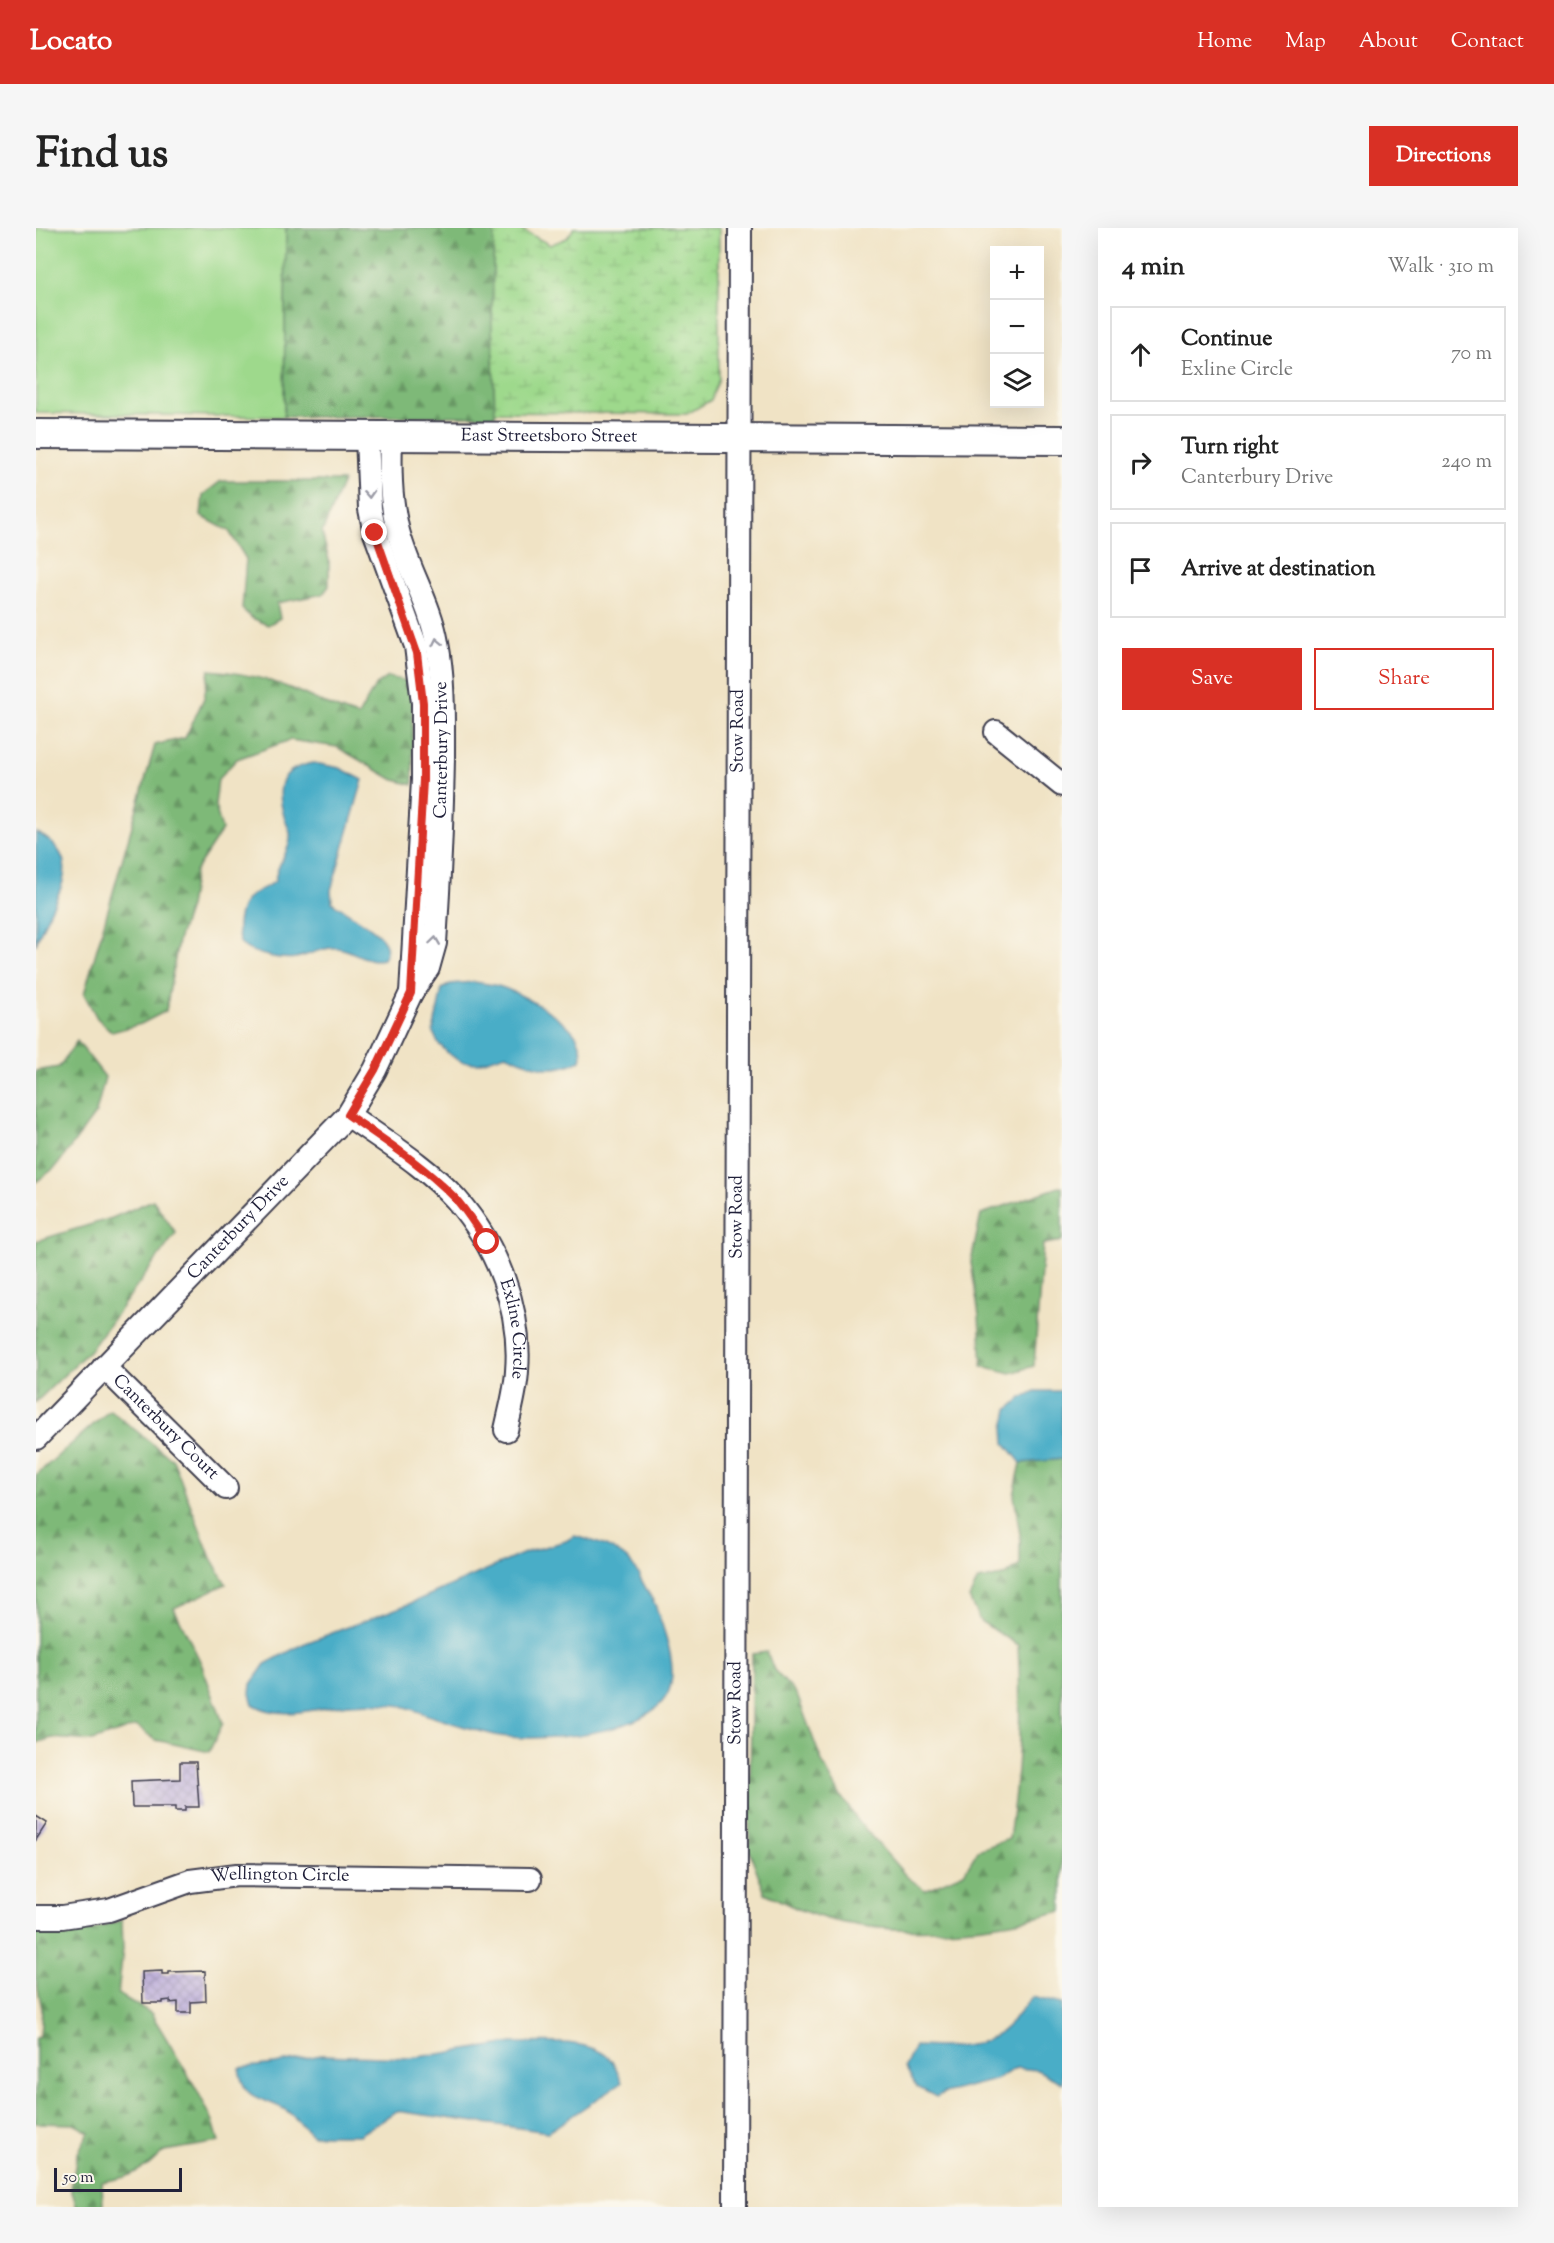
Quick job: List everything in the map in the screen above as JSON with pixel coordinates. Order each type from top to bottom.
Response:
[{"type":"main road","name":"East Streetsboro Street","points":[[36,434],[1062,440]]},
{"type":"street","name":"Stow Road","points":[[735,2207],[740,228]]},
{"type":"street","name":"Canterbury Drive","points":[[36,1438],[348,1115],[375,1070],[411,993],[428,890],[432,797],[432,690],[375,533],[370,509],[379,436]]},
{"type":"street","points":[[996,732],[1062,784]]},
{"type":"street","name":"Exline Circle","points":[[348,1115],[407,1157],[455,1198],[481,1233],[497,1262],[513,1310],[517,1345],[517,1372],[506,1430]]},
{"type":"street","name":"Canterbury Court","points":[[104,1367],[226,1488]]},
{"type":"street","name":"Wellington Circle","points":[[36,1917],[62,1917],[110,1910],[172,1886],[209,1877],[237,1875],[530,1879]]},
{"type":"green space","points":[[36,228],[286,228],[284,417],[36,413]]},
{"type":"green space","points":[[286,228],[494,228],[492,323],[495,416],[284,417]]},
{"type":"green space","points":[[494,228],[519,228],[550,245],[567,238],[574,228],[719,228],[719,379],[711,400],[687,414],[495,412],[492,323]]},
{"type":"green space","points":[[221,481],[343,481],[322,533],[329,560],[329,586],[323,594],[277,603],[280,618],[268,625],[252,618],[242,609],[246,559],[229,531],[201,516],[203,495]]},
{"type":"green space","points":[[209,670],[241,674],[272,682],[358,716],[375,686],[388,677],[412,682],[413,785],[392,779],[337,747],[290,740],[237,759],[218,779],[215,805],[222,830],[195,871],[189,907],[178,941],[166,1011],[141,1024],[112,1032],[97,1018],[84,994],[155,745],[185,738],[204,698]]},
{"type":"green space","points":[[77,1041],[105,1077],[96,1113],[56,1167],[36,1182],[36,1071],[59,1067]]},
{"type":"green space","points":[[1062,1186],[1062,1241],[1043,1244],[1034,1366],[1011,1373],[982,1366],[979,1316],[971,1262],[981,1214]]},
{"type":"green space","points":[[153,1200],[176,1233],[91,1349],[36,1402],[36,1241],[112,1218]]},
{"type":"green space","points":[[110,1410],[173,1460],[211,1558],[226,1584],[174,1608],[201,1663],[223,1723],[209,1752],[156,1740],[136,1726],[92,1741],[52,1738],[36,1743],[36,1475]]},
{"type":"green space","points":[[1062,1459],[1062,1911],[1000,1924],[897,1929],[832,1920],[803,1911],[765,1893],[749,1850],[752,1654],[767,1652],[774,1670],[797,1695],[822,1762],[840,1795],[858,1821],[906,1876],[925,1890],[964,1873],[978,1850],[1009,1839],[1019,1742],[1018,1645],[980,1621],[969,1598],[978,1580],[1004,1576],[1020,1565],[1020,1535],[1014,1495],[1021,1463]]},
{"type":"green space","points":[[122,1920],[123,1949],[118,1994],[151,2013],[196,2088],[213,2121],[219,2142],[164,2151],[149,2165],[126,2177],[102,2182],[103,2207],[77,2207],[71,2189],[77,2155],[89,2132],[74,2124],[36,2123],[36,2038],[40,2037],[42,2009],[36,1978],[36,1932],[92,1930]]},
{"type":"water","points":[[314,763],[340,768],[363,780],[331,890],[332,902],[383,939],[387,949],[383,959],[370,959],[338,948],[295,958],[282,958],[249,950],[240,941],[238,924],[243,906],[248,898],[275,881],[278,868],[289,845],[290,833],[280,795],[283,780],[294,769]]},
{"type":"water","points":[[36,832],[53,844],[62,857],[65,870],[57,898],[36,945]]},
{"type":"water","points":[[474,982],[507,989],[553,1014],[577,1037],[580,1043],[581,1060],[561,1067],[543,1068],[506,1054],[478,1063],[462,1062],[450,1055],[438,1043],[433,1032],[442,989],[450,984]]},
{"type":"water","points":[[1035,1391],[1062,1391],[1062,1459],[1021,1463],[1005,1443],[1004,1428],[1008,1410],[1021,1398]]},
{"type":"water","points":[[574,1536],[602,1544],[627,1559],[636,1570],[656,1607],[664,1629],[670,1651],[671,1683],[668,1693],[657,1707],[638,1719],[589,1733],[537,1738],[495,1735],[396,1705],[350,1704],[288,1713],[264,1709],[253,1704],[250,1694],[251,1684],[265,1664],[303,1644],[409,1604],[527,1552],[566,1541]]},
{"type":"water","points":[[1032,1997],[1062,2004],[1062,2083],[1037,2070],[1016,2068],[995,2080],[936,2097],[917,2087],[905,2067],[915,2046],[955,2047],[984,2041],[1004,2029]]},
{"type":"water","points":[[551,2042],[592,2048],[603,2053],[612,2061],[622,2082],[548,2132],[396,2111],[359,2135],[312,2135],[284,2109],[249,2092],[244,2087],[239,2068],[321,2055],[411,2058],[513,2043]]},
{"type":"building","points":[[180,1762],[196,1762],[199,1807],[185,1807],[185,1811],[175,1811],[175,1807],[132,1807],[131,1781],[180,1779]]},
{"type":"building","points":[[36,1816],[47,1823],[36,1840]]},
{"type":"building","points":[[162,1971],[162,1974],[169,1974],[169,1972],[205,1971],[206,2001],[191,2002],[191,2013],[178,2013],[178,2002],[170,2003],[170,2000],[163,2001],[163,2003],[143,2003],[142,1972]]},
{"type":"route","points":[[375,533],[416,646],[423,703],[423,780],[411,993],[375,1070],[348,1115],[439,1183],[455,1198],[487,1242]]}]
